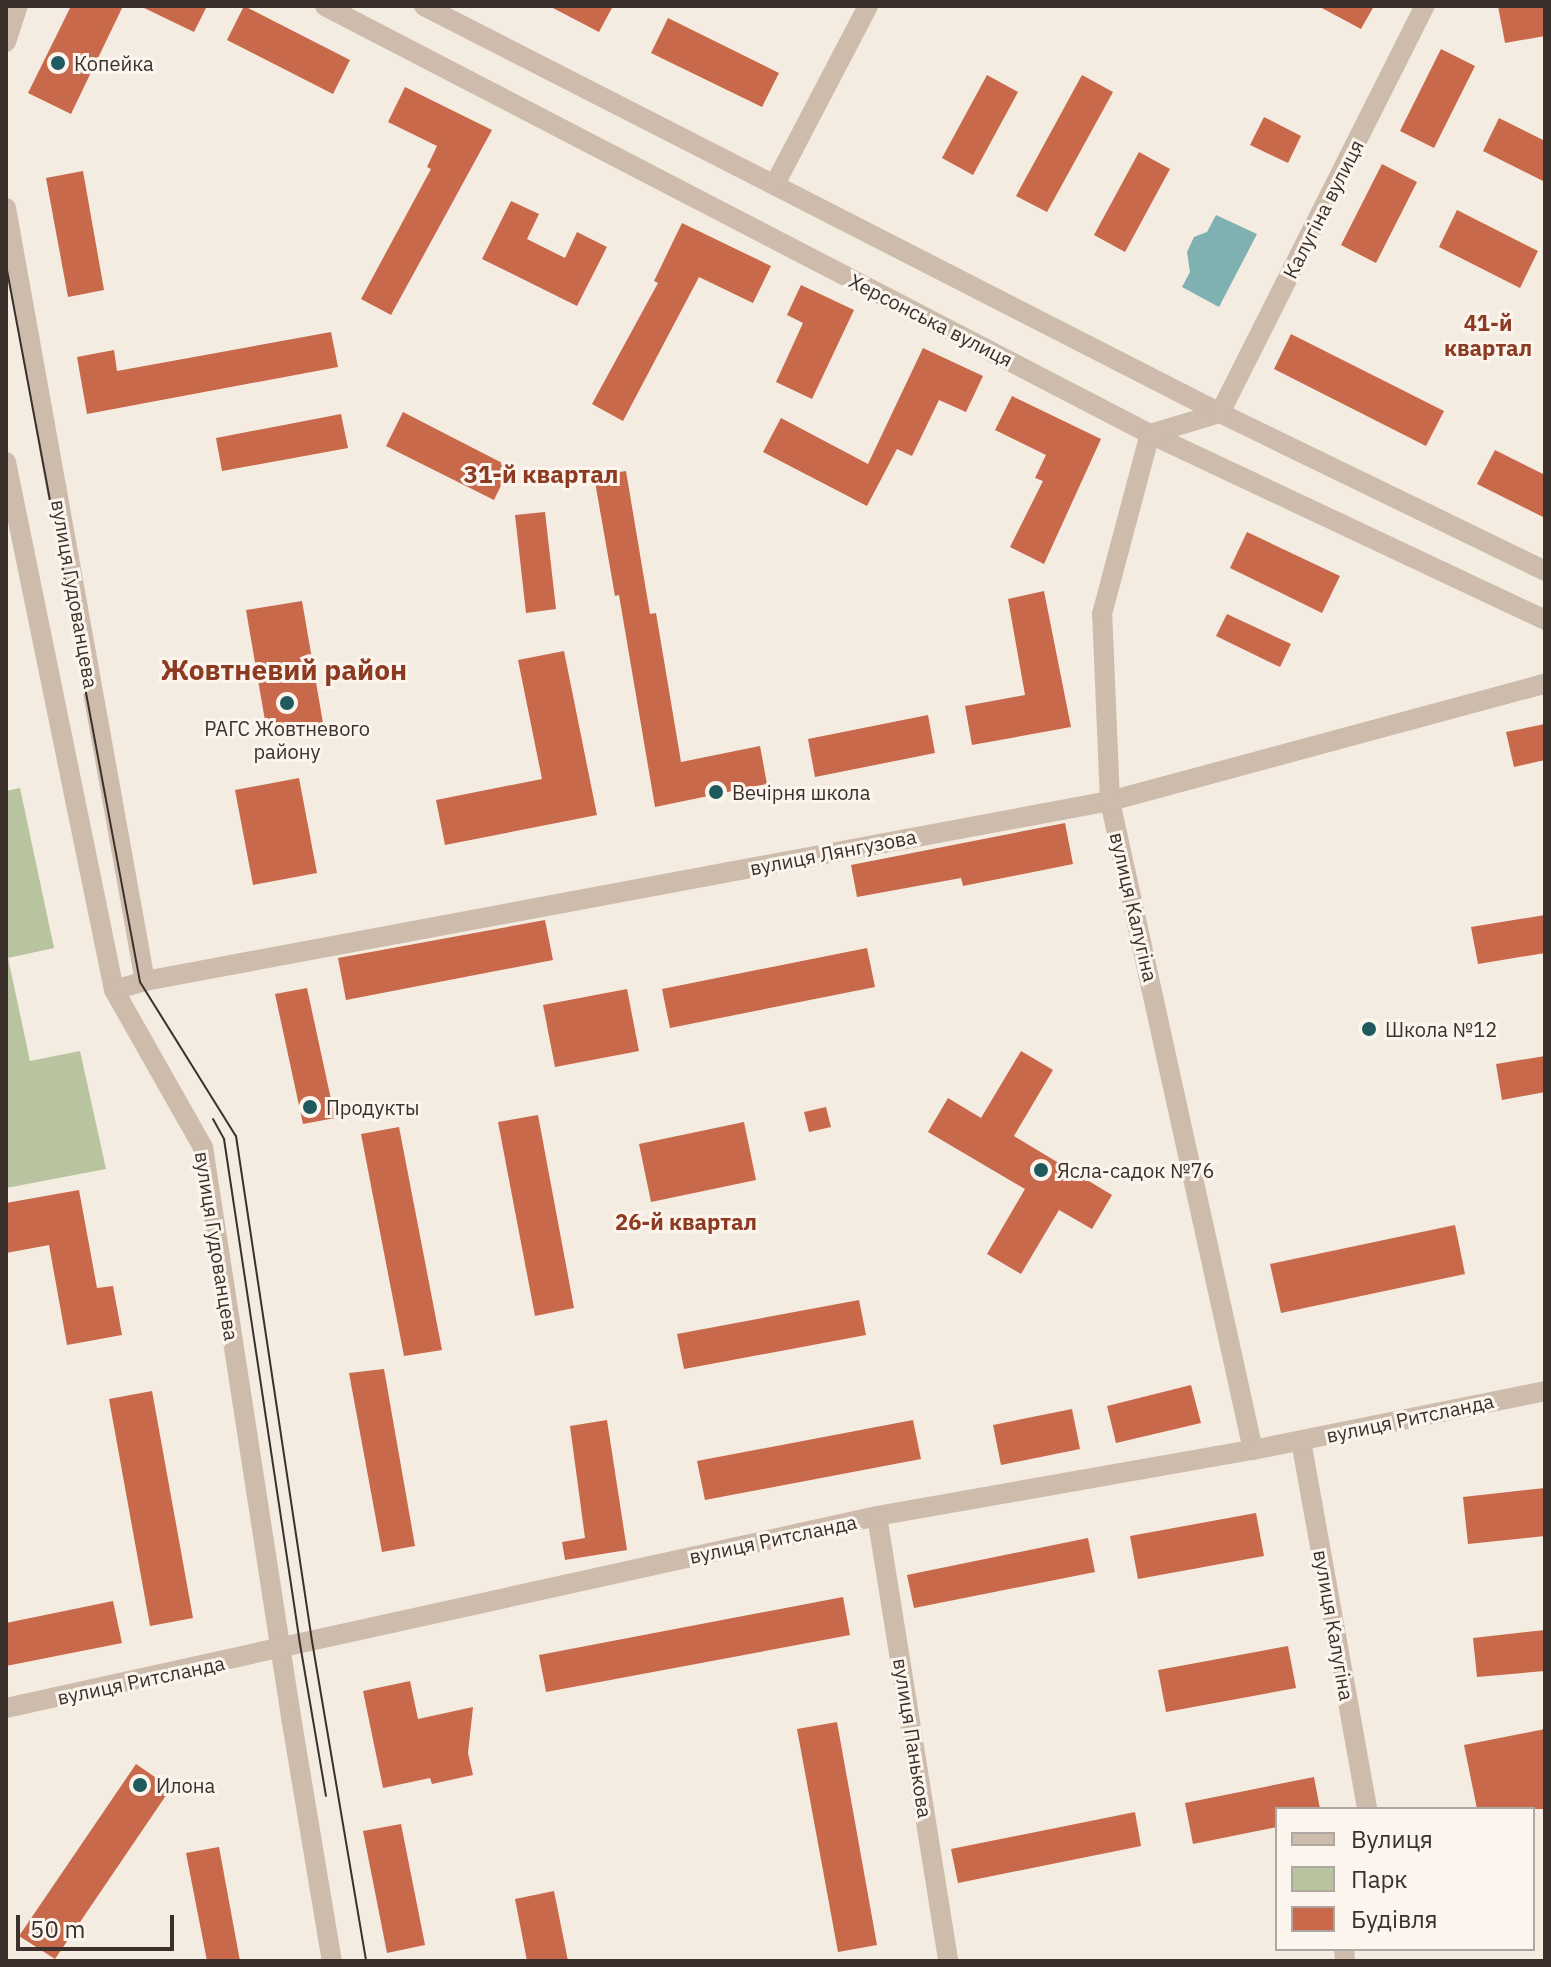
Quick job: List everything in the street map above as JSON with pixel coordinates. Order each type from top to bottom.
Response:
[{"type":"street","points":[[6,42],[18,6]]},
{"type":"street","name":"Херсонська вулиця","points":[[325,6],[1150,434],[1545,620]]},
{"type":"street","points":[[424,6],[1220,413],[1545,571]]},
{"type":"street","points":[[775,184],[868,6]]},
{"type":"street","name":"Калугіна вулиця","points":[[1220,413],[1425,6]]},
{"type":"street","name":"вулиця Гудованцева","points":[[6,208],[145,981]]},
{"type":"street","points":[[1150,434],[1220,413]]},
{"type":"street","name":"вулиця Калугіна","points":[[1150,434],[1102,614],[1110,801],[1253,1450]]},
{"type":"street","name":"вулиця Гудованцева","points":[[6,462],[114,990],[203,1147],[332,1961]]},
{"type":"street","name":"вулиця Лянгузова","points":[[114,990],[145,981],[1110,801],[1545,684]]},
{"type":"street","name":"вулиця Ритсланда","points":[[6,1708],[877,1516],[1253,1450],[1545,1391]]},
{"type":"street","name":"вулиця Калугіна","points":[[1301,1441],[1367,1807]]},
{"type":"street","name":"вулиця Панькова","points":[[877,1516],[948,1961]]},
{"type":"green space","points":[[20,788],[54,948],[8,958],[30,1061],[80,1051],[106,1169],[6,1188],[6,791]]},
{"type":"water","points":[[1216,215],[1257,234],[1219,307],[1182,287],[1190,272],[1187,252],[1194,237],[1207,232]]},
{"type":"building","points":[[71,6],[123,6],[71,114],[28,93]]},
{"type":"building","points":[[140,6],[207,6],[194,32]]},
{"type":"building","points":[[244,6],[350,60],[333,94],[227,40]]},
{"type":"building","points":[[549,6],[613,6],[599,32]]},
{"type":"building","points":[[1318,6],[1374,6],[1361,29]]},
{"type":"building","points":[[1498,6],[1545,6],[1545,36],[1505,43]]},
{"type":"building","points":[[668,18],[779,73],[762,107],[651,53]]},
{"type":"building","points":[[1441,49],[1475,66],[1434,148],[1400,131]]},
{"type":"building","points":[[987,75],[1018,92],[973,175],[942,158]]},
{"type":"building","points":[[1082,75],[1113,92],[1047,212],[1016,196]]},
{"type":"building","points":[[405,87],[492,130],[391,315],[361,299],[431,169],[427,167],[437,146],[388,122]]},
{"type":"building","points":[[1264,117],[1301,136],[1288,163],[1250,145]]},
{"type":"building","points":[[1499,118],[1545,141],[1545,182],[1483,151]]},
{"type":"building","points":[[1139,152],[1170,169],[1125,252],[1094,235]]},
{"type":"building","points":[[1382,164],[1417,182],[1376,263],[1341,245]]},
{"type":"building","points":[[83,171],[104,290],[68,297],[46,178]]},
{"type":"building","points":[[511,201],[539,214],[527,239],[565,258],[577,232],[607,247],[577,306],[482,259]]},
{"type":"building","points":[[1457,210],[1538,251],[1520,288],[1439,247]]},
{"type":"building","points":[[682,223],[771,266],[753,303],[699,277],[623,421],[592,404],[658,283],[654,281]]},
{"type":"building","points":[[801,285],[854,310],[812,399],[776,382],[803,323],[787,315]]},
{"type":"building","points":[[331,332],[338,367],[87,414],[77,357],[114,350],[117,371]]},
{"type":"building","points":[[1291,334],[1444,411],[1426,446],[1274,369]]},
{"type":"building","points":[[923,348],[983,376],[966,412],[939,400],[912,456],[897,449],[867,506],[763,452],[781,418],[868,464]]},
{"type":"building","points":[[1012,396],[1101,439],[1044,564],[1010,547],[1043,481],[1035,478],[1046,455],[995,430]]},
{"type":"building","points":[[403,412],[510,467],[494,500],[386,446]]},
{"type":"building","points":[[341,414],[348,448],[222,471],[216,438]]},
{"type":"building","points":[[1495,450],[1545,475],[1545,518],[1477,484]]},
{"type":"building","points":[[626,471],[650,614],[656,613],[681,762],[760,746],[767,784],[655,807],[619,595],[615,596],[594,476]]},
{"type":"building","points":[[545,512],[556,609],[526,613],[515,515]]},
{"type":"building","points":[[1247,532],[1340,576],[1322,613],[1230,568]]},
{"type":"building","points":[[1044,591],[1071,727],[972,745],[965,706],[1025,695],[1008,599]]},
{"type":"building","points":[[302,601],[324,729],[268,738],[246,610]]},
{"type":"building","points":[[1227,614],[1291,644],[1280,667],[1216,636]]},
{"type":"building","points":[[564,651],[597,815],[445,845],[436,800],[542,779],[518,660]]},
{"type":"building","points":[[928,715],[935,753],[815,777],[808,739]]},
{"type":"building","points":[[1545,724],[1545,760],[1514,767],[1506,732]]},
{"type":"building","points":[[299,778],[317,873],[253,885],[235,790]]},
{"type":"building","points":[[1065,823],[1073,864],[963,886],[961,878],[857,897],[851,865]]},
{"type":"building","points":[[1545,915],[1545,953],[1478,964],[1471,927]]},
{"type":"building","points":[[545,920],[553,960],[346,1000],[338,958]]},
{"type":"building","points":[[867,948],[875,987],[670,1028],[662,989]]},
{"type":"building","points":[[307,988],[335,1118],[303,1124],[275,994]]},
{"type":"building","points":[[627,989],[639,1051],[555,1067],[543,1005]]},
{"type":"building","points":[[1021,1051],[1053,1070],[1014,1136],[1112,1195],[1092,1229],[1059,1210],[1021,1274],[987,1254],[1025,1189],[928,1132],[948,1098],[981,1118]]},
{"type":"building","points":[[1545,1056],[1545,1092],[1502,1100],[1496,1064]]},
{"type":"building","points":[[826,1107],[831,1127],[809,1132],[804,1112]]},
{"type":"building","points":[[538,1115],[574,1308],[535,1316],[498,1122]]},
{"type":"building","points":[[744,1122],[756,1180],[651,1202],[639,1144]]},
{"type":"building","points":[[399,1127],[442,1350],[404,1356],[361,1134]]},
{"type":"building","points":[[79,1190],[97,1288],[113,1286],[122,1335],[67,1345],[49,1245],[6,1253],[6,1203]]},
{"type":"building","points":[[1455,1225],[1465,1274],[1281,1313],[1270,1264]]},
{"type":"building","points":[[859,1300],[866,1335],[684,1369],[677,1334]]},
{"type":"building","points":[[384,1369],[415,1546],[382,1552],[349,1373]]},
{"type":"building","points":[[1191,1385],[1201,1423],[1116,1443],[1107,1406]]},
{"type":"building","points":[[152,1391],[193,1618],[150,1626],[109,1399]]},
{"type":"building","points":[[1072,1409],[1080,1449],[1001,1465],[993,1425]]},
{"type":"building","points":[[607,1420],[627,1550],[565,1560],[562,1542],[585,1538],[570,1426]]},
{"type":"building","points":[[913,1420],[921,1459],[705,1500],[697,1461]]},
{"type":"building","points":[[1545,1488],[1545,1536],[1468,1544],[1463,1497]]},
{"type":"building","points":[[1256,1513],[1264,1556],[1138,1579],[1130,1536]]},
{"type":"building","points":[[1088,1538],[1095,1572],[914,1608],[907,1575]]},
{"type":"building","points":[[843,1597],[850,1635],[546,1692],[539,1655]]},
{"type":"building","points":[[113,1601],[122,1643],[6,1666],[6,1623]]},
{"type":"building","points":[[1545,1630],[1545,1671],[1477,1677],[1473,1638]]},
{"type":"building","points":[[1288,1646],[1296,1688],[1166,1712],[1158,1670]]},
{"type":"building","points":[[410,1681],[418,1719],[473,1707],[468,1753],[473,1775],[432,1784],[430,1778],[383,1788],[363,1691]]},
{"type":"building","points":[[837,1722],[877,1945],[838,1952],[797,1729]]},
{"type":"building","points":[[1545,1729],[1545,1809],[1477,1807],[1464,1745]]},
{"type":"building","points":[[136,1764],[171,1788],[55,1959],[19,1936]]},
{"type":"building","points":[[1314,1777],[1320,1807],[1275,1807],[1275,1827],[1193,1844],[1185,1803]]},
{"type":"building","points":[[1135,1812],[1141,1846],[958,1883],[951,1849]]},
{"type":"building","points":[[401,1824],[425,1945],[387,1953],[363,1831]]},
{"type":"building","points":[[219,1847],[240,1961],[207,1961],[186,1853]]},
{"type":"building","points":[[554,1891],[568,1961],[527,1961],[515,1899]]},
{"type":"tram line","points":[[6,265],[140,982],[236,1136],[312,1641],[366,1961]]},
{"type":"tram line","points":[[213,1119],[224,1139],[326,1796]]},
{"type":"place","name":"Копейка","points":[[58,63]]},
{"type":"place","name":"РАГС Жовтневого району","points":[[287,703]]},
{"type":"place","name":"Вечірня школа","points":[[716,792]]},
{"type":"place","name":"Школа №12","points":[[1369,1029]]},
{"type":"place","name":"Продукты","points":[[310,1107]]},
{"type":"place","name":"Ясла-садок №76","points":[[1041,1170]]},
{"type":"place","name":"Илона","points":[[140,1785]]},
{"type":"district","name":"41-й квартал","points":[[1488,334]]},
{"type":"district","name":"31-й квартал","points":[[541,475]]},
{"type":"district","name":"Жовтневий район","points":[[284,670]]},
{"type":"district","name":"26-й квартал","points":[[686,1222]]}]
